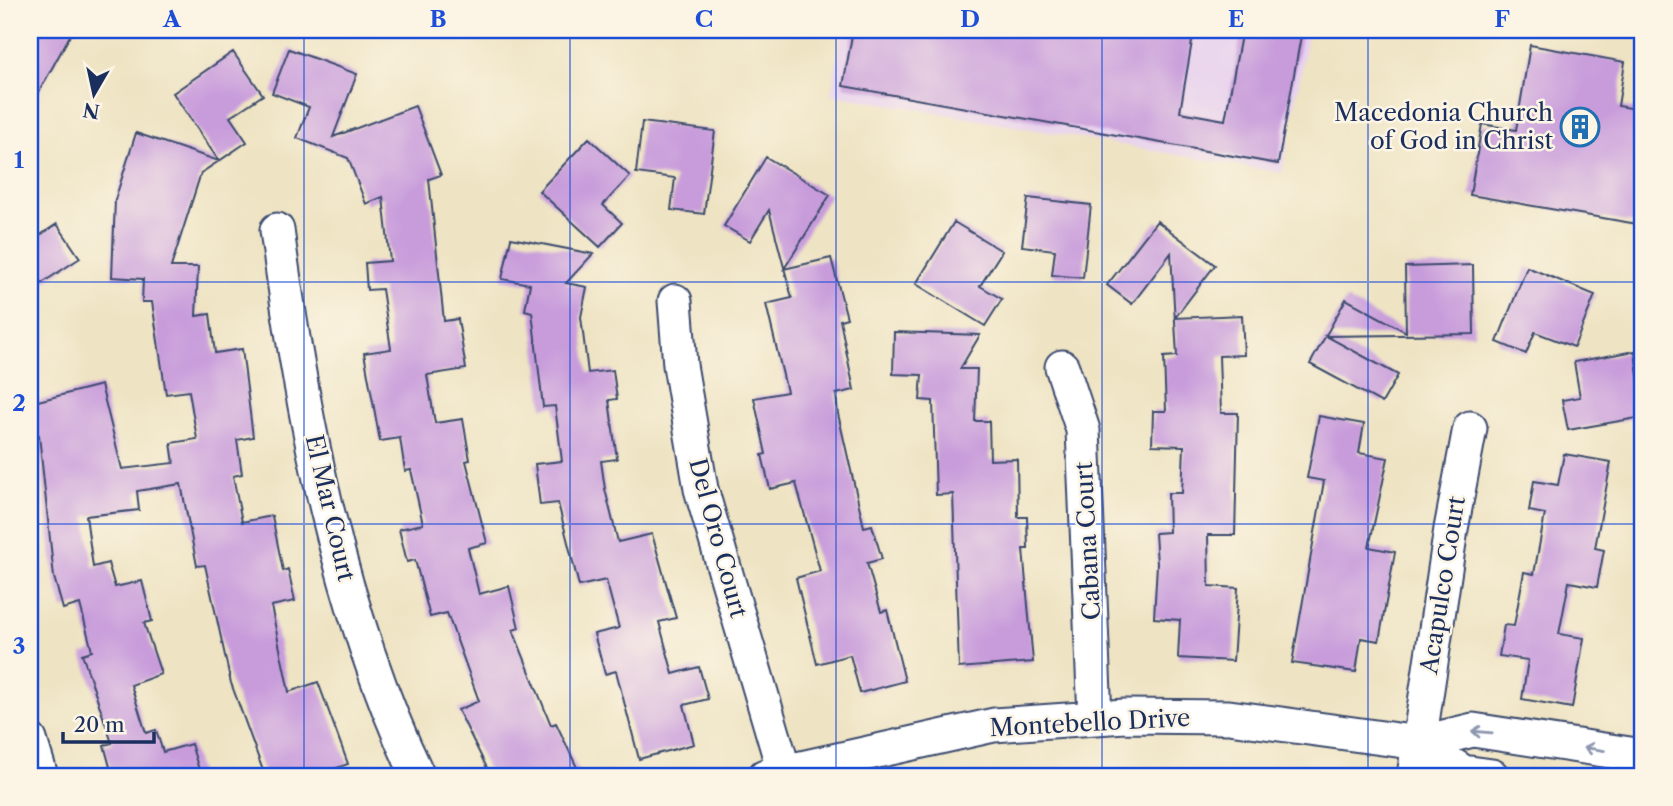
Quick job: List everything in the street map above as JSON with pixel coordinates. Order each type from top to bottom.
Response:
[{"type":"street","name":"El Mar Court","points":[[277,230],[288,315],[329,517],[362,637],[418,776]]},
{"type":"street","name":"Del Oro Court","points":[[675,301],[680,365],[701,489],[775,773]]},
{"type":"street","name":"Cabana Court","points":[[1062,367],[1083,430],[1096,718]]},
{"type":"street","name":"Acapulco Court","points":[[1414,776],[1469,428]]},
{"type":"street","name":"Montebello Drive","points":[[775,773],[994,726],[1096,718],[1229,717],[1419,743],[1473,730],[1643,756]]},
{"type":"street","points":[[30,740],[41,776]]},
{"type":"street","name":"Montebello Drive","points":[[1419,743],[1463,772],[1492,776]]},
{"type":"shaded area","points":[[843,30],[1309,30],[1282,173],[831,94]]},
{"type":"building","points":[[30,30],[73,30],[30,108]]},
{"type":"building","points":[[853,30],[1194,30],[1180,112],[1225,120],[1242,30],[1302,30],[1278,164],[843,86]]},
{"type":"building","name":"Macedonia Church of God in Christ","points":[[1530,45],[1625,62],[1618,106],[1643,110],[1643,225],[1470,195],[1482,124],[1516,130]]},
{"type":"building","points":[[289,49],[357,74],[333,137],[415,106],[441,175],[429,179],[444,321],[458,319],[466,369],[427,375],[435,423],[463,419],[470,460],[466,461],[487,543],[468,548],[479,594],[509,586],[519,628],[513,630],[551,725],[556,723],[581,776],[491,776],[458,710],[479,701],[447,613],[430,617],[415,560],[407,562],[399,529],[423,524],[411,470],[405,471],[400,438],[380,441],[364,353],[391,349],[382,289],[367,290],[365,263],[390,261],[383,197],[366,204],[348,158],[297,138],[309,107],[272,93]]},
{"type":"building","points":[[233,52],[263,95],[230,117],[247,142],[219,161],[173,93]]},
{"type":"building","points":[[642,122],[715,131],[704,214],[671,210],[675,178],[636,173]]},
{"type":"building","points":[[136,133],[219,161],[201,173],[171,267],[198,267],[196,316],[210,314],[215,353],[242,349],[253,437],[237,440],[242,474],[233,476],[242,522],[272,516],[283,571],[288,569],[295,601],[271,606],[289,692],[318,682],[348,764],[315,776],[265,776],[231,683],[205,565],[197,566],[181,484],[137,491],[139,510],[86,516],[93,567],[108,563],[115,587],[142,581],[152,621],[144,623],[161,674],[131,685],[146,733],[156,730],[163,752],[191,744],[201,776],[103,776],[102,770],[110,767],[104,745],[112,743],[82,654],[92,651],[80,604],[63,609],[54,577],[39,435],[30,438],[30,403],[101,385],[122,469],[174,463],[171,443],[197,439],[189,391],[166,394],[152,302],[142,302],[143,279],[112,277],[115,200]]},
{"type":"building","points":[[589,138],[630,176],[603,205],[622,223],[600,247],[539,191]]},
{"type":"building","points":[[766,157],[830,195],[784,269],[769,210],[750,241],[724,226]]},
{"type":"building","points":[[1028,198],[1091,205],[1083,278],[1052,275],[1055,250],[1022,246]]},
{"type":"building","points":[[1157,221],[1215,265],[1175,318],[1242,315],[1244,355],[1219,356],[1221,413],[1238,413],[1235,535],[1208,535],[1209,586],[1238,588],[1233,661],[1178,658],[1180,620],[1154,618],[1157,564],[1155,533],[1169,532],[1168,493],[1182,493],[1184,446],[1152,445],[1153,411],[1166,411],[1164,357],[1177,356],[1171,253],[1132,304],[1107,285]]},
{"type":"building","points":[[954,222],[1002,251],[980,286],[1002,299],[985,326],[916,284]]},
{"type":"building","points":[[57,224],[80,258],[30,291],[30,242]]},
{"type":"building","points":[[511,238],[593,254],[566,283],[587,287],[581,317],[588,373],[613,370],[617,399],[609,400],[617,459],[601,461],[605,489],[618,542],[652,534],[676,618],[659,622],[673,674],[699,667],[708,699],[684,705],[694,744],[639,759],[616,671],[605,674],[594,634],[619,628],[606,580],[579,586],[558,503],[540,505],[535,464],[562,461],[555,406],[543,407],[532,312],[525,310],[530,284],[502,279]]},
{"type":"building","points":[[831,258],[847,318],[840,320],[854,390],[836,394],[838,414],[864,527],[872,525],[882,559],[867,563],[881,612],[887,610],[905,681],[860,693],[850,655],[817,664],[796,578],[820,571],[796,483],[770,489],[762,455],[766,454],[754,398],[787,392],[766,304],[792,298],[784,269]]},
{"type":"building","points":[[1473,265],[1474,334],[1326,336],[1398,375],[1382,403],[1310,364],[1346,299],[1406,332],[1405,267]]},
{"type":"building","points":[[1527,267],[1595,295],[1574,347],[1535,332],[1526,354],[1497,342]]},
{"type":"building","points":[[894,332],[980,335],[960,369],[977,369],[975,421],[989,421],[990,460],[1017,459],[1018,517],[1027,517],[1028,549],[1023,549],[1033,662],[959,668],[953,494],[936,495],[933,401],[920,400],[922,375],[893,374]]},
{"type":"building","points":[[1635,351],[1643,417],[1568,430],[1562,400],[1580,397],[1574,362]]},
{"type":"building","points":[[1319,416],[1364,424],[1359,453],[1388,458],[1369,547],[1395,552],[1379,641],[1361,638],[1356,672],[1292,663],[1324,481],[1307,478]]},
{"type":"building","points":[[1564,454],[1611,462],[1595,548],[1604,550],[1597,587],[1569,582],[1559,634],[1584,638],[1572,708],[1522,699],[1528,660],[1499,656],[1504,625],[1514,626],[1524,572],[1534,574],[1545,514],[1529,511],[1534,481],[1558,485]]},
{"type":"place","name":"Macedonia Church of God in Christ","points":[[1580,127]]}]
